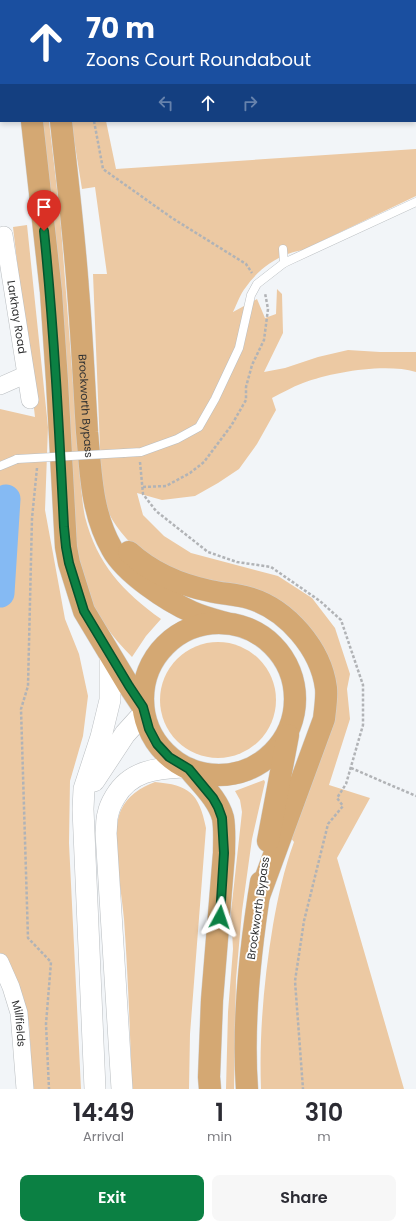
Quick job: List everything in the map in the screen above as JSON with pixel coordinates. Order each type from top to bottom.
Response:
[{"type":"highway","points":[[32,122],[51,300],[66,547],[69,563],[84,611],[143,710],[149,729],[157,744],[169,757],[186,768],[213,798],[222,818],[224,853],[212,1000],[209,1077],[210,1089]]},
{"type":"highway","name":"Brockworth Bypass","points":[[61,122],[72,219],[92,486],[94,500],[102,527],[112,550],[119,559],[128,569],[153,589],[192,612],[226,623],[241,626],[254,631],[266,639],[285,661],[291,674],[294,688],[295,702],[293,716],[289,730],[259,896],[249,976],[245,1061],[247,1089]]},
{"type":"highway","points":[[102,527],[138,561],[166,576],[198,588],[250,598],[278,612],[302,635],[317,659],[323,674],[326,688],[324,719],[259,896]]},
{"type":"highway","points":[[143,710],[144,685],[151,664],[165,645],[183,632],[204,624],[226,623]]},
{"type":"highway","points":[[186,768],[212,775],[236,774],[258,765],[276,750],[289,730]]},
{"type":"street","name":"Larkhay Road","points":[[4,235],[30,400]]},
{"type":"street","points":[[0,386],[25,375]]},
{"type":"street","points":[[95,1089],[83,809],[84,789],[101,737],[110,700],[110,655]]},
{"type":"street","points":[[83,809],[92,785],[100,770],[143,710]]},
{"type":"street","points":[[122,1089],[106,833],[108,814],[118,791],[136,776],[159,768],[186,768]]},
{"type":"street","name":"Millfields","points":[[0,962],[11,987],[19,1012],[25,1089]]},
{"type":"lane","points":[[0,466],[17,459],[141,452],[177,439],[199,427],[215,399],[238,348],[251,295],[257,284],[284,263],[416,202]]},
{"type":"lane","points":[[283,249],[284,263]]},
{"type":"path","points":[[94,122],[103,169],[172,218],[246,264],[257,284],[264,290],[268,309],[264,340],[252,365],[246,387],[246,400],[231,426],[204,462],[190,473],[166,486],[142,487]]},
{"type":"path","points":[[37,458],[32,518],[28,686],[21,709],[28,938],[51,962],[46,1024],[49,1089]]},
{"type":"path","points":[[351,768],[416,796]]},
{"type":"shaded area","points":[[41,122],[49,122],[60,215],[81,486],[85,517],[90,534],[97,549],[113,576],[147,609],[161,619],[146,636],[132,657],[111,633],[89,598],[77,558]]},
{"type":"shaded area","points":[[71,122],[106,122],[116,169],[416,149],[416,196],[303,250],[287,254],[271,262],[251,280],[242,293],[233,312],[257,299],[265,318],[276,314],[277,289],[282,294],[283,333],[264,372],[285,368],[318,357],[348,350],[416,352],[416,372],[389,368],[359,370],[329,375],[291,388],[272,398],[276,410],[257,444],[239,469],[195,496],[162,500],[137,493],[143,515],[164,536],[191,553],[278,576],[312,598],[335,628],[350,674],[347,689],[350,719],[329,785],[370,798],[337,858],[404,1089],[261,1089],[263,1007],[267,966],[275,915],[284,873],[294,842],[290,837],[328,732],[314,638],[140,553],[123,534],[109,514],[102,497],[93,274],[107,274],[95,187],[82,189]]},
{"type":"shaded area","points":[[27,225],[48,427],[45,510],[65,619],[79,654],[88,696],[83,736],[70,781],[69,843],[81,1089],[33,1089],[29,1023],[23,996],[0,962],[0,409],[35,417],[13,227]]},
{"type":"shaded area","points":[[218,642],[240,646],[250,651],[259,659],[267,668],[272,678],[276,700],[272,722],[267,732],[259,741],[250,749],[240,754],[218,758],[196,754],[186,749],[177,741],[169,732],[164,722],[160,700],[164,678],[169,668],[177,659],[186,651],[196,646]]},
{"type":"shaded area","points":[[264,780],[265,782],[252,839],[242,911],[236,979],[234,1089],[226,1089],[228,1012],[233,949],[231,912],[242,812],[240,800],[235,791]]},
{"type":"shaded area","points":[[155,782],[167,783],[191,793],[200,806],[206,828],[190,1034],[189,1089],[132,1089],[129,1004],[117,833],[118,820],[121,810],[127,800],[139,790]]},
{"type":"waterway","points":[[0,593],[6,499]]},
{"type":"route","points":[[44,231],[51,292],[64,527],[69,563],[84,611],[143,707],[149,729],[157,744],[169,757],[189,769],[213,798],[218,807],[222,818],[224,834],[220,917]]}]
